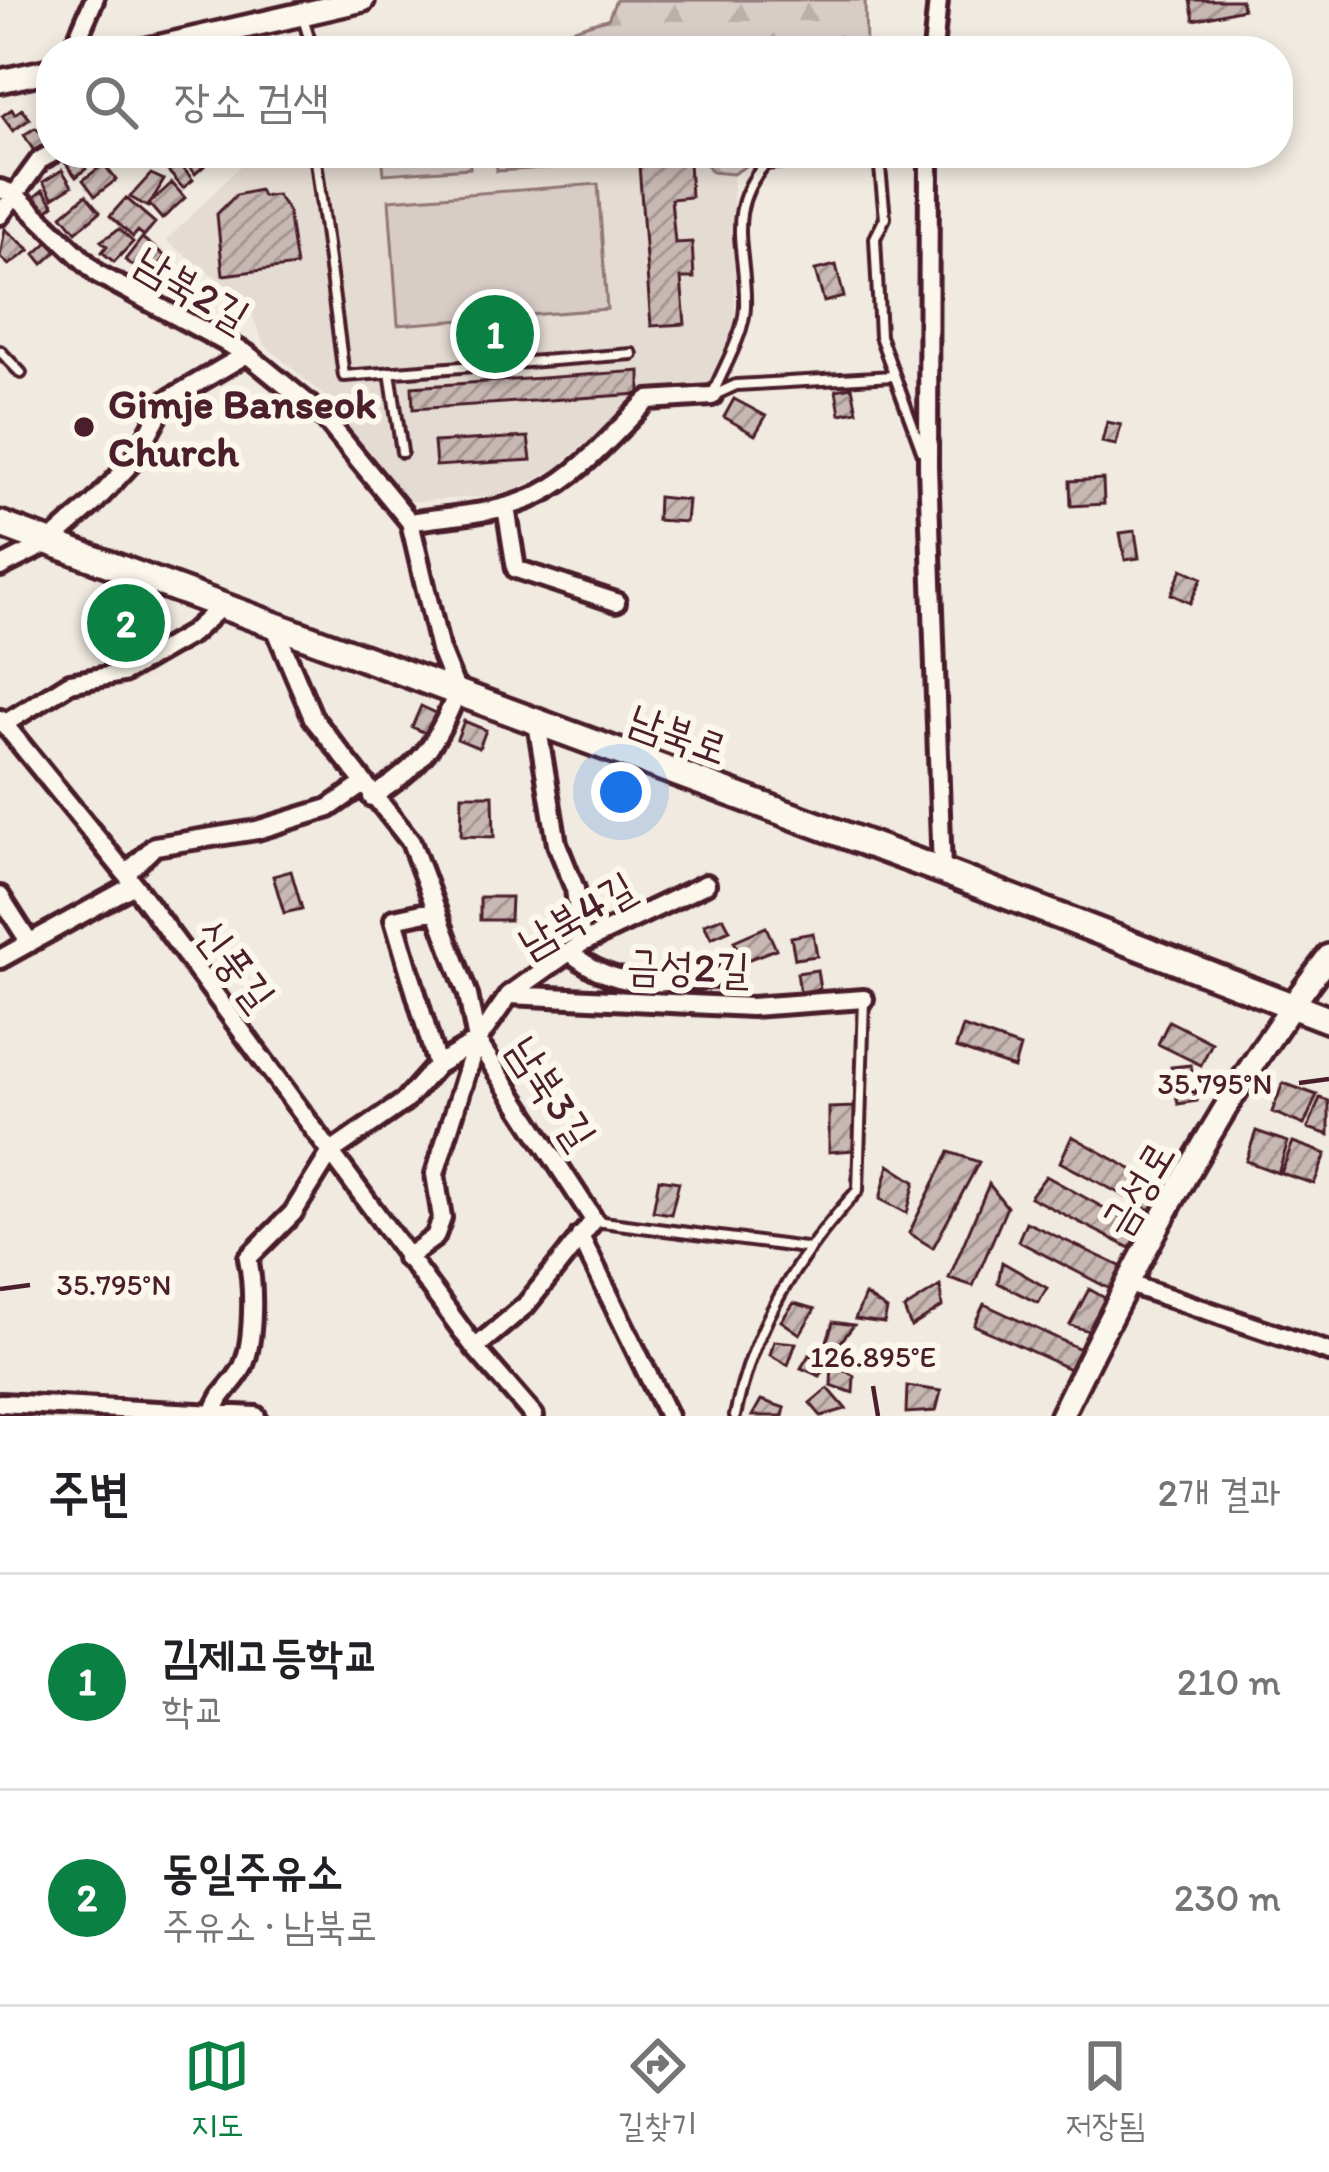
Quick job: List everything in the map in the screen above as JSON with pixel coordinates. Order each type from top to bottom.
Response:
[{"type":"main road","name":"남북로","points":[[0,524],[942,871],[1329,1020]]},
{"type":"street","points":[[79,36],[94,0]]},
{"type":"street","points":[[232,36],[302,13],[363,0]]},
{"type":"street","points":[[934,36],[938,0]]},
{"type":"street","points":[[0,81],[36,73]]},
{"type":"street","points":[[0,215],[7,192],[36,164]]},
{"type":"street","points":[[929,168],[928,466],[942,871]]},
{"type":"street","name":"남북2길","points":[[7,192],[98,274],[247,354]]},
{"type":"street","points":[[0,959],[130,879],[155,846],[257,830],[329,808],[400,779],[438,742],[458,692],[440,650],[410,522],[322,415],[247,354]]},
{"type":"street","name":"남북2길","points":[[0,567],[48,543],[134,460],[166,400],[247,354]]},
{"type":"street","points":[[410,522],[506,507],[567,478],[648,400],[712,396]]},
{"type":"street","points":[[506,507],[516,569],[616,602]]},
{"type":"street","points":[[5,732],[70,683],[123,673],[191,634],[223,605]]},
{"type":"street","name":"남북3길","points":[[273,622],[313,718],[411,842],[468,995],[477,1041],[594,1220]]},
{"type":"street","points":[[537,723],[557,844],[575,890],[576,948],[596,975],[648,984],[723,976]]},
{"type":"street","name":"신풍길","points":[[5,732],[130,879],[406,1258],[534,1416]]},
{"type":"street","name":"남북4길","points":[[331,1152],[404,1101],[437,1065],[477,1041],[509,995],[576,948],[706,884]]},
{"type":"street","points":[[0,896],[30,943]]},
{"type":"street","points":[[436,910],[394,919],[437,1065]]},
{"type":"street","name":"금성로","points":[[1061,1416],[1126,1283],[1290,1005],[1329,956]]},
{"type":"street","name":"금성2길","points":[[509,995],[751,1006],[864,999]]},
{"type":"street","points":[[406,1258],[435,1237],[442,1218],[435,1174],[477,1041]]},
{"type":"street","points":[[214,1412],[220,1392],[239,1374],[254,1336],[247,1310],[253,1288],[248,1258],[293,1214],[331,1152]]},
{"type":"street","points":[[475,1348],[526,1305],[594,1220]]},
{"type":"street","points":[[580,1236],[668,1416]]},
{"type":"street","points":[[1126,1283],[1329,1352]]},
{"type":"street","points":[[0,1403],[256,1416]]},
{"type":"lane","points":[[302,13],[309,36]]},
{"type":"lane","points":[[317,168],[344,376],[632,354]]},
{"type":"lane","points":[[712,396],[745,311],[739,248],[742,190],[761,168]]},
{"type":"lane","points":[[880,168],[885,218],[875,238],[880,336],[928,466]]},
{"type":"lane","points":[[0,351],[21,373]]},
{"type":"lane","points":[[390,372],[402,452]]},
{"type":"lane","points":[[712,396],[736,385],[893,376]]},
{"type":"lane","points":[[735,1416],[747,1356],[805,1248],[858,1190],[864,999]]},
{"type":"lane","points":[[594,1220],[805,1248]]},
{"type":"shaded area","points":[[238,168],[710,168],[733,174],[735,324],[707,388],[644,394],[554,470],[505,495],[406,502],[393,496],[322,394],[264,344],[245,298],[166,241]]},
{"type":"green space","points":[[616,0],[865,0],[866,36],[555,36],[608,19]]},
{"type":"green space","points":[[383,168],[470,168],[384,174]]},
{"type":"green space","points":[[709,168],[743,168],[733,174]]},
{"type":"green space","points":[[598,184],[607,309],[398,325],[389,200]]},
{"type":"building","points":[[1190,0],[1241,0],[1243,9],[1194,20]]},
{"type":"building","points":[[12,109],[15,114],[22,109],[30,119],[13,131],[2,116]]},
{"type":"building","points":[[36,129],[36,154],[24,135]]},
{"type":"building","points":[[99,168],[107,168],[116,180],[95,196],[83,180]]},
{"type":"building","points":[[183,168],[193,180],[183,188],[168,171]]},
{"type":"building","points":[[639,168],[689,168],[691,197],[671,199],[675,243],[692,242],[694,278],[681,278],[685,324],[651,326]]},
{"type":"building","points":[[62,170],[72,186],[53,198],[43,182]]},
{"type":"building","points":[[151,174],[164,180],[148,207],[130,197]]},
{"type":"building","points":[[172,183],[185,198],[162,219],[149,204]]},
{"type":"building","points":[[43,190],[54,205],[44,213],[33,198]]},
{"type":"building","points":[[259,190],[262,196],[277,195],[288,211],[296,266],[223,275],[217,214],[236,195]]},
{"type":"building","points":[[86,195],[100,212],[76,232],[62,215]]},
{"type":"building","points":[[126,198],[155,223],[144,236],[138,231],[133,237],[110,216]]},
{"type":"building","points":[[5,229],[30,250],[9,265],[0,257]]},
{"type":"building","points":[[119,229],[133,242],[114,262],[102,252],[107,246],[101,241]]},
{"type":"building","points":[[142,238],[165,256],[149,278],[125,260]]},
{"type":"building","points":[[49,241],[57,251],[43,264],[35,254]]},
{"type":"building","points":[[836,265],[844,297],[824,302],[815,270]]},
{"type":"building","points":[[640,371],[640,394],[413,409],[412,387]]},
{"type":"building","points":[[852,387],[857,411],[840,414],[836,390]]},
{"type":"building","points":[[734,399],[766,416],[755,435],[724,417]]},
{"type":"building","points":[[1107,422],[1121,425],[1116,445],[1102,442]]},
{"type":"building","points":[[528,437],[531,460],[436,466],[434,442]]},
{"type":"building","points":[[1103,479],[1104,504],[1071,506],[1070,481]]},
{"type":"building","points":[[658,497],[688,500],[686,522],[657,520]]},
{"type":"building","points":[[1135,531],[1139,558],[1125,560],[1120,533]]},
{"type":"building","points":[[1182,569],[1202,578],[1190,603],[1171,594]]},
{"type":"building","points":[[421,706],[438,714],[428,734],[412,727]]},
{"type":"building","points":[[464,721],[486,730],[479,748],[457,739]]},
{"type":"building","points":[[462,795],[493,795],[494,837],[461,836]]},
{"type":"building","points":[[291,871],[302,909],[284,913],[273,876]]},
{"type":"building","points":[[480,897],[511,897],[510,920],[480,920]]},
{"type":"building","points":[[723,917],[730,930],[711,938],[704,924]]},
{"type":"building","points":[[766,927],[776,949],[744,961],[734,941]]},
{"type":"building","points":[[813,933],[817,956],[795,959],[791,937]]},
{"type":"building","points":[[817,970],[820,989],[800,992],[797,973]]},
{"type":"building","points":[[1169,1021],[1212,1043],[1201,1065],[1158,1044]]},
{"type":"building","points":[[963,1027],[1020,1047],[1014,1068],[956,1048]]},
{"type":"building","points":[[1191,1065],[1197,1101],[1178,1104],[1171,1067]]},
{"type":"building","points":[[1283,1083],[1317,1095],[1304,1125],[1272,1112]]},
{"type":"building","points":[[1320,1098],[1329,1101],[1329,1135],[1308,1128]]},
{"type":"building","points":[[855,1107],[854,1150],[829,1152],[829,1108]]},
{"type":"building","points":[[1256,1131],[1288,1142],[1278,1173],[1246,1161]]},
{"type":"building","points":[[1072,1136],[1163,1187],[1151,1210],[1060,1162]]},
{"type":"building","points":[[1293,1142],[1326,1154],[1314,1184],[1281,1173]]},
{"type":"building","points":[[949,1152],[979,1162],[933,1248],[909,1233]]},
{"type":"building","points":[[889,1165],[915,1182],[907,1213],[880,1199]]},
{"type":"building","points":[[1046,1176],[1142,1229],[1130,1248],[1030,1197]]},
{"type":"building","points":[[659,1179],[679,1182],[671,1214],[653,1211]]},
{"type":"building","points":[[989,1184],[1007,1207],[973,1286],[949,1278]]},
{"type":"building","points":[[1026,1222],[1122,1267],[1112,1290],[1018,1241]]},
{"type":"building","points":[[1002,1262],[1047,1288],[1038,1303],[998,1283]]},
{"type":"building","points":[[940,1286],[942,1307],[911,1327],[904,1309]]},
{"type":"building","points":[[1089,1289],[1110,1301],[1094,1333],[1070,1325]]},
{"type":"building","points":[[865,1295],[887,1310],[884,1323],[855,1319]]},
{"type":"building","points":[[794,1303],[815,1309],[800,1334],[781,1321]]},
{"type":"building","points":[[984,1304],[1082,1350],[1070,1369],[974,1325]]},
{"type":"building","points":[[833,1322],[854,1325],[840,1343],[827,1341]]},
{"type":"building","points":[[774,1341],[796,1343],[788,1365],[770,1355]]},
{"type":"building","points":[[809,1355],[829,1359],[820,1376],[801,1368]]},
{"type":"building","points":[[832,1362],[854,1376],[853,1393],[831,1385]]},
{"type":"building","points":[[907,1386],[941,1391],[936,1411],[906,1413]]},
{"type":"building","points":[[828,1388],[846,1409],[821,1416],[810,1403]]},
{"type":"building","points":[[761,1400],[785,1408],[783,1416],[752,1416]]},
{"type":"place","name":"김제고등학교","points":[[495,334]]},
{"type":"place","name":"Gimje Banseok Church","points":[[84,427]]},
{"type":"place","name":"동일주유소","points":[[126,623]]}]
